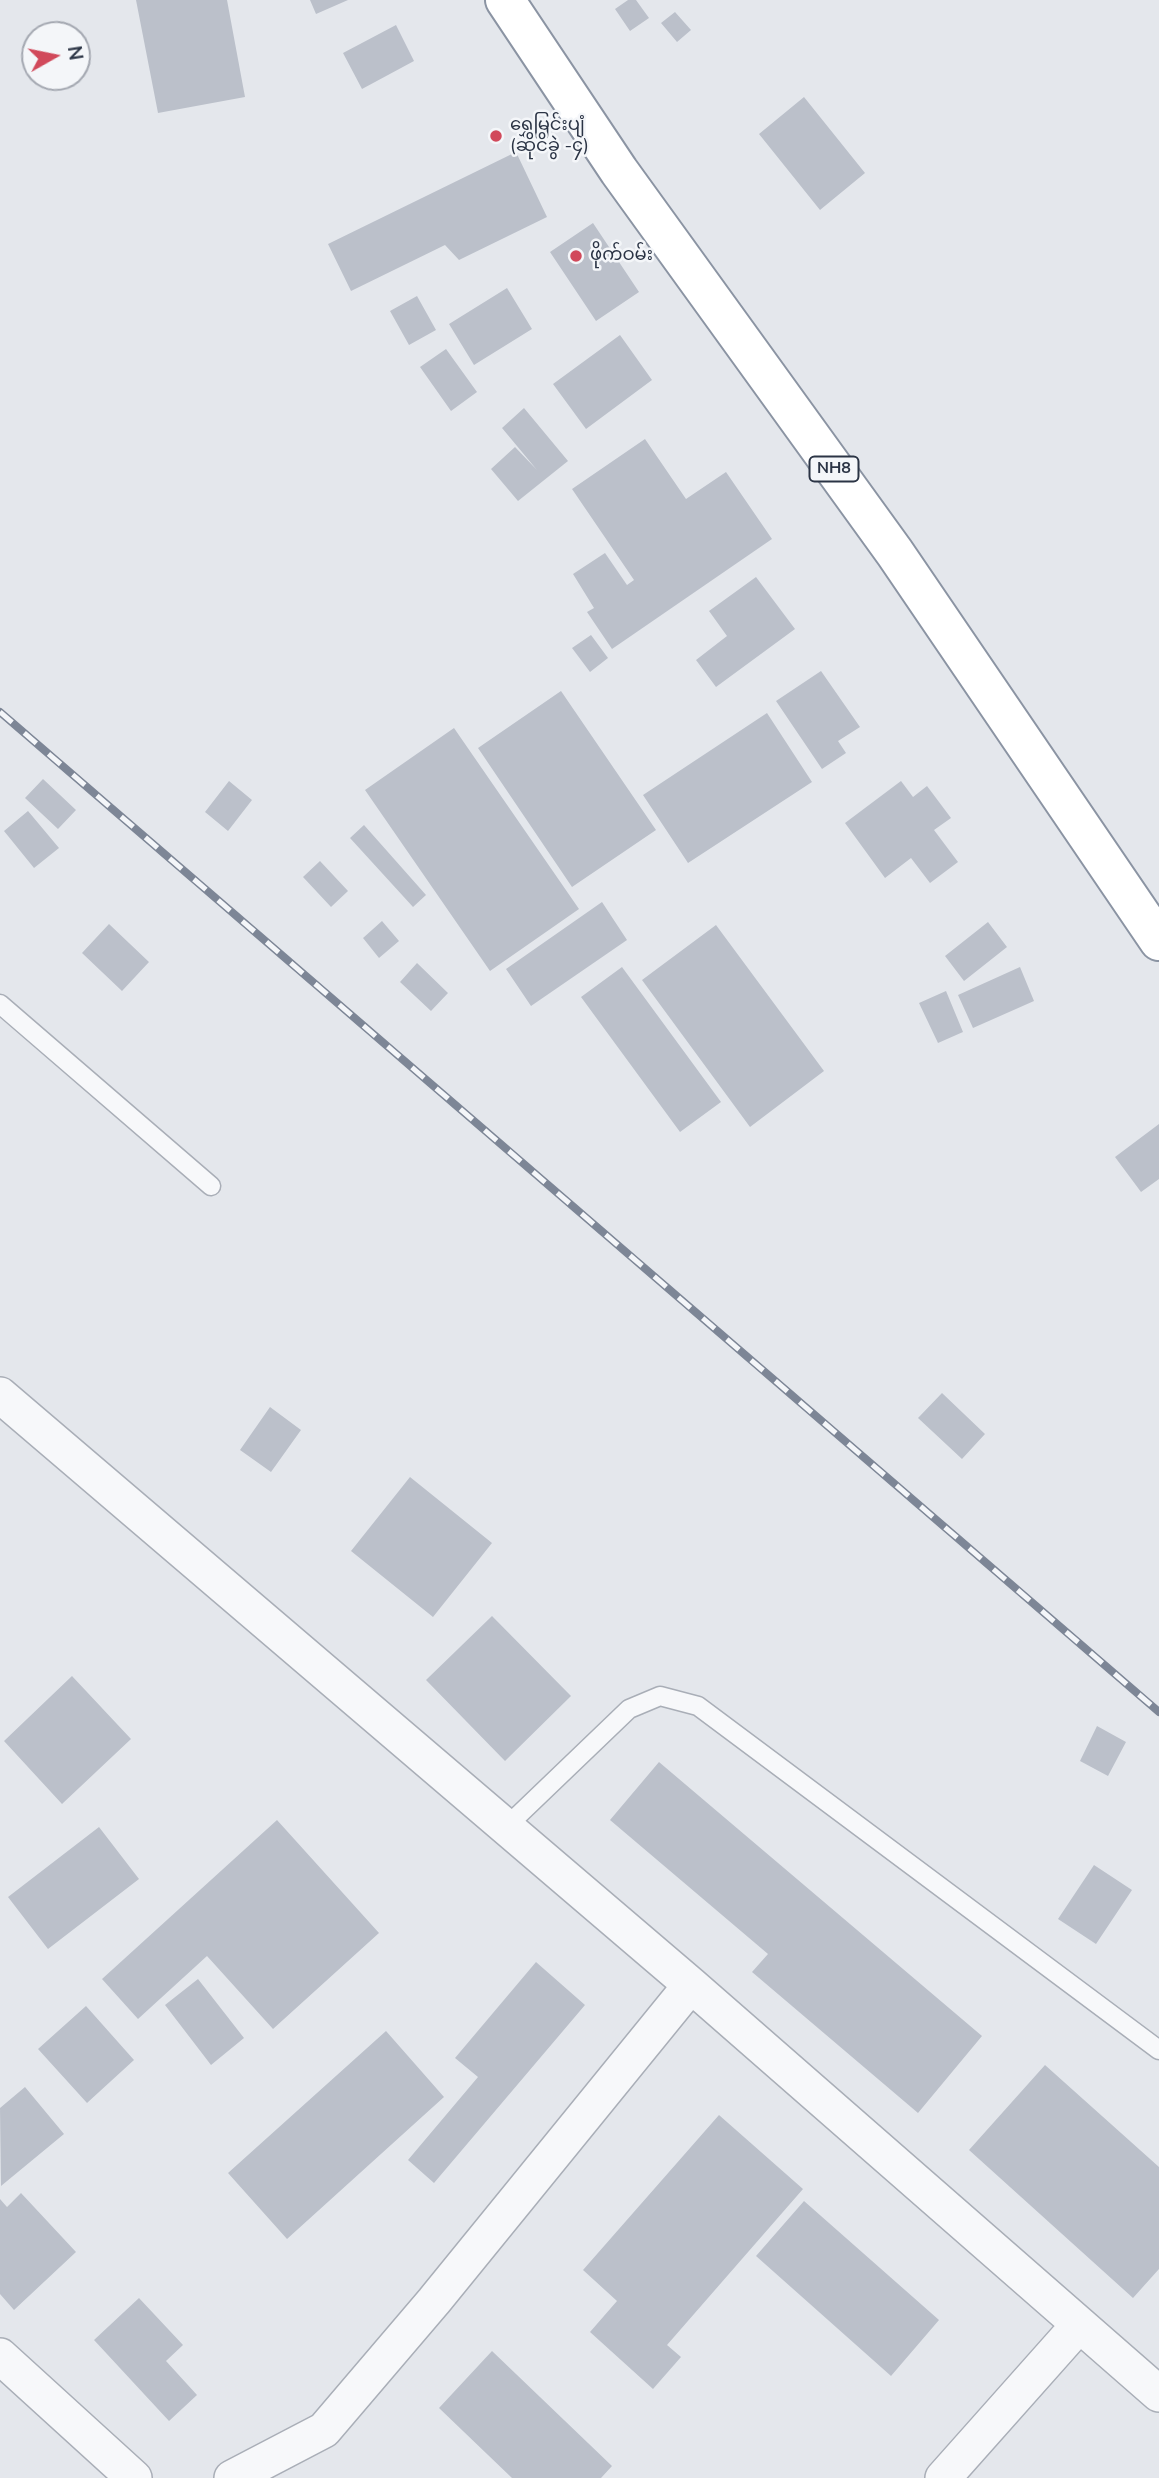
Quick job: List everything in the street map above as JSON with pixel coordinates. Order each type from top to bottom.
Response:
[{"type":"highway","name":"NH8","points":[[505,0],[619,171],[895,554],[1159,941]]},
{"type":"street","points":[[0,1395],[691,1985],[1159,2394]]},
{"type":"street","points":[[232,2478],[324,2430],[434,2301],[691,1985]]},
{"type":"street","points":[[943,2478],[1079,2325]]},
{"type":"street","points":[[0,2356],[134,2478]]},
{"type":"lane","points":[[0,1004],[211,1186]]},
{"type":"lane","points":[[506,1827],[629,1709],[660,1696],[698,1706],[1159,2050]]},
{"type":"building","points":[[136,0],[227,0],[245,97],[158,113]]},
{"type":"building","points":[[310,0],[348,0],[316,14]]},
{"type":"building","points":[[628,0],[636,0],[649,18],[630,31],[615,9]]},
{"type":"building","points":[[675,12],[691,30],[677,42],[661,23]]},
{"type":"building","points":[[396,25],[414,61],[362,89],[343,53]]},
{"type":"building","points":[[804,97],[865,173],[820,210],[759,134]]},
{"type":"building","points":[[516,152],[547,217],[459,260],[445,245],[351,291],[328,244]]},
{"type":"building","points":[[593,223],[639,292],[596,321],[550,252]]},
{"type":"building","points":[[507,288],[532,329],[474,365],[449,324]]},
{"type":"building","points":[[417,296],[436,330],[409,345],[390,311]]},
{"type":"building","points":[[620,335],[652,380],[586,429],[553,384]]},
{"type":"building","points":[[446,349],[477,392],[451,411],[420,367]]},
{"type":"building","points":[[524,408],[568,461],[518,501],[491,469],[515,447],[537,470],[502,428]]},
{"type":"building","points":[[645,439],[686,499],[726,472],[772,539],[612,649],[587,612],[594,608],[573,574],[605,553],[627,585],[634,580],[572,489]]},
{"type":"building","points":[[756,577],[795,629],[716,687],[696,660],[727,636],[709,611]]},
{"type":"building","points":[[591,635],[608,658],[590,672],[572,648]]},
{"type":"building","points":[[821,671],[860,727],[838,741],[846,753],[822,769],[776,701]]},
{"type":"building","points":[[561,691],[656,830],[572,887],[478,748]]},
{"type":"building","points":[[767,713],[812,782],[688,863],[643,795]]},
{"type":"building","points":[[454,728],[579,909],[490,971],[365,790]]},
{"type":"building","points":[[43,779],[76,810],[58,829],[25,798]]},
{"type":"building","points":[[229,781],[252,800],[228,831],[205,812]]},
{"type":"building","points":[[901,781],[913,797],[927,786],[951,818],[934,830],[958,862],[930,883],[911,858],[885,878],[845,823]]},
{"type":"building","points":[[28,811],[59,848],[34,868],[4,831]]},
{"type":"building","points":[[364,825],[426,895],[413,907],[350,838]]},
{"type":"building","points":[[320,861],[348,891],[331,907],[303,877]]},
{"type":"building","points":[[602,902],[627,940],[531,1006],[506,969]]},
{"type":"building","points":[[382,921],[399,941],[379,958],[363,938]]},
{"type":"building","points":[[988,922],[1007,947],[964,981],[945,956]]},
{"type":"building","points":[[109,924],[149,962],[122,991],[82,953]]},
{"type":"building","points":[[716,925],[824,1071],[750,1127],[642,980]]},
{"type":"building","points":[[417,963],[448,993],[431,1011],[400,982]]},
{"type":"building","points":[[622,967],[721,1102],[680,1132],[581,997]]},
{"type":"building","points":[[1020,967],[1034,1001],[973,1028],[958,995]]},
{"type":"building","points":[[946,991],[963,1032],[938,1043],[919,1003]]},
{"type":"building","points":[[1159,1124],[1159,1179],[1141,1192],[1115,1157]]},
{"type":"building","points":[[942,1393],[985,1434],[962,1459],[918,1418]]},
{"type":"building","points":[[270,1407],[301,1430],[271,1472],[240,1450]]},
{"type":"building","points":[[410,1477],[492,1543],[433,1617],[351,1551]]},
{"type":"building","points":[[492,1616],[571,1696],[505,1761],[426,1680]]},
{"type":"building","points":[[72,1676],[131,1739],[62,1804],[4,1741]]},
{"type":"building","points":[[1097,1726],[1126,1742],[1108,1776],[1080,1761]]},
{"type":"building","points":[[659,1762],[982,2036],[918,2113],[752,1972],[768,1954],[610,1820]]},
{"type":"building","points":[[277,1820],[379,1933],[273,2029],[207,1956],[138,2019],[102,1979]]},
{"type":"building","points":[[99,1827],[139,1879],[48,1949],[8,1897]]},
{"type":"building","points":[[1094,1865],[1132,1890],[1096,1944],[1058,1919]]},
{"type":"building","points":[[536,1962],[585,2005],[434,2183],[408,2160],[478,2077],[455,2058]]},
{"type":"building","points":[[198,1979],[244,2038],[211,2065],[165,2005]]},
{"type":"building","points":[[86,2006],[134,2060],[87,2103],[38,2049]]},
{"type":"building","points":[[386,2031],[444,2097],[287,2239],[228,2173]]},
{"type":"building","points":[[1045,2065],[1159,2167],[1159,2269],[1133,2298],[969,2150]]},
{"type":"building","points":[[25,2087],[64,2134],[1,2186],[0,2108]]},
{"type":"building","points":[[719,2115],[803,2189],[667,2345],[681,2357],[653,2389],[590,2332],[617,2301],[583,2270]]},
{"type":"building","points":[[21,2193],[76,2252],[14,2310],[0,2294],[0,2199],[7,2207]]},
{"type":"building","points":[[804,2201],[939,2320],[891,2376],[756,2256]]},
{"type":"building","points":[[139,2298],[183,2345],[166,2361],[197,2395],[169,2421],[94,2340]]},
{"type":"building","points":[[492,2351],[612,2466],[601,2478],[512,2478],[439,2408]]},
{"type":"railway","points":[[0,712],[1159,1712]]},
{"type":"place","name":"ရွှေမြင်းပျံ (ဆိုငိခွဲ -၄)","points":[[496,136]]},
{"type":"place","name":"ဖိုက်ဝမ်း","points":[[576,256]]}]
